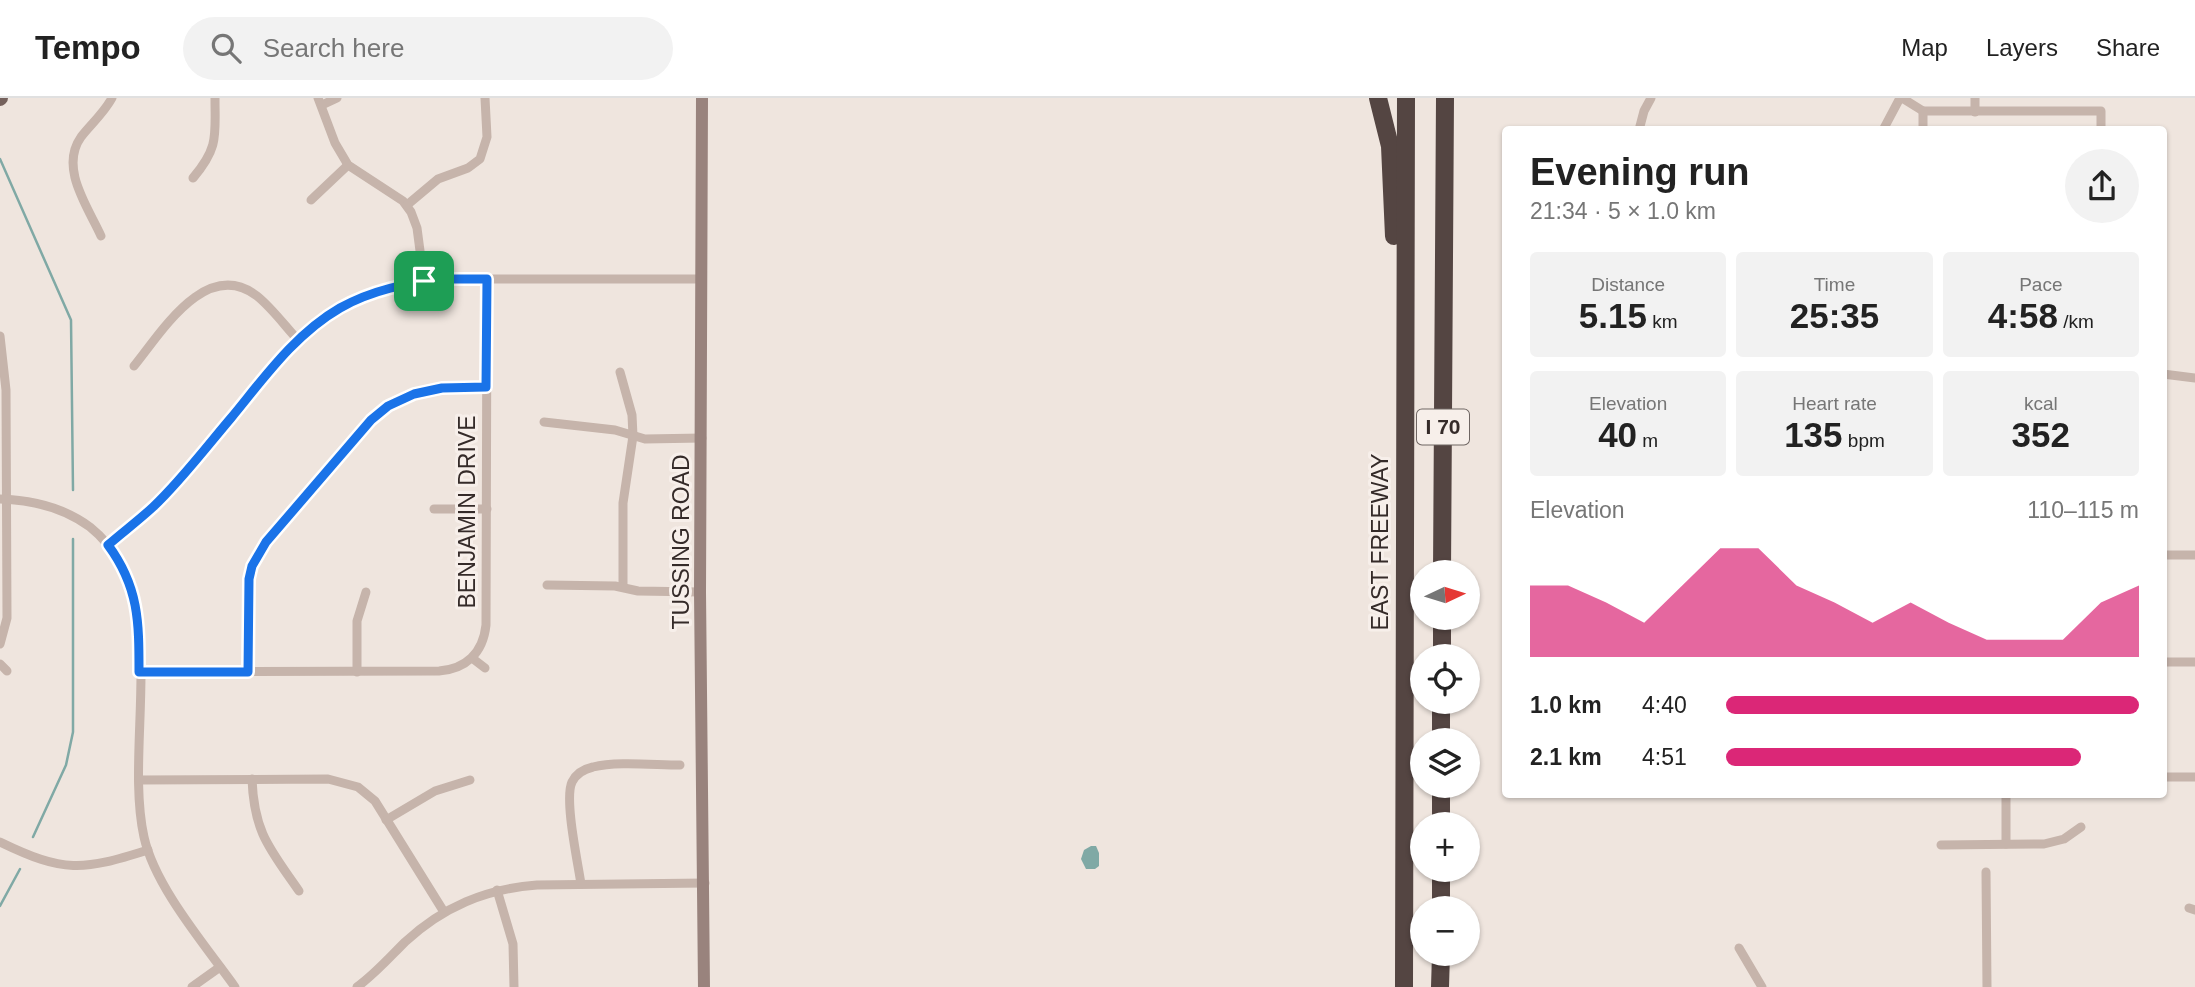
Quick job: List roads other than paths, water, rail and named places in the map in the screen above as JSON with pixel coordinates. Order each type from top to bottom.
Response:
[{"type":"highway","points":[[1378,98],[1390,146],[1393,182],[1398,462],[1404,568]]},
{"type":"highway","name":"EAST FREEWAY","points":[[1404,987],[1406,98]]},
{"type":"highway","name":"I 70","points":[[1442,560],[1445,98]]},
{"type":"highway","points":[[1444,142],[1451,98]]},
{"type":"highway","points":[[1440,987],[1441,966]]},
{"type":"main road","name":"TUSSING ROAD","points":[[702,98],[700,592],[705,987]]},
{"type":"street","points":[[101,236],[75,179],[72,157],[82,136],[100,117],[112,98]]},
{"type":"street","points":[[193,178],[209,160],[213,148],[215,98]]},
{"type":"street","points":[[337,98],[320,101],[335,143],[348,165],[407,205],[417,228],[424,281]]},
{"type":"street","points":[[407,205],[438,180],[468,169],[480,159],[487,137],[485,98]]},
{"type":"street","points":[[1640,126],[1651,98]]},
{"type":"street","points":[[1885,126],[1901,98],[1923,111],[2101,111],[2101,126]]},
{"type":"street","points":[[1975,98],[1975,112]]},
{"type":"street","points":[[1923,111],[1923,126]]},
{"type":"street","points":[[480,159],[489,167]]},
{"type":"street","points":[[312,200],[348,165]]},
{"type":"street","name":"BENJAMIN DRIVE","points":[[472,658],[482,643],[486,625],[487,279]]},
{"type":"street","points":[[108,545],[155,505],[298,340],[341,308],[365,296],[424,281],[702,279]]},
{"type":"street","points":[[134,366],[184,306],[201,292],[215,287],[236,287],[256,296],[298,340]]},
{"type":"street","points":[[0,337],[7,618],[0,644]]},
{"type":"street","points":[[620,372],[632,415],[633,436],[623,503],[623,587]]},
{"type":"street","points":[[2167,374],[2195,378]]},
{"type":"street","points":[[248,672],[249,579],[258,554],[274,532],[360,430],[388,406],[429,390],[486,387]]},
{"type":"street","points":[[544,422],[615,430],[645,439],[702,438]]},
{"type":"street","points":[[4,499],[32,501],[68,513],[85,523],[108,545],[125,570],[134,594],[139,626],[139,780],[141,820],[148,849],[166,889],[235,987]]},
{"type":"street","points":[[434,509],[487,509]]},
{"type":"street","points":[[2167,555],[2195,555]]},
{"type":"street","points":[[547,585],[700,592]]},
{"type":"street","points":[[357,672],[357,621],[366,592]]},
{"type":"street","points":[[139,672],[448,670],[472,658],[485,668]]},
{"type":"street","points":[[2167,662],[2195,662]]},
{"type":"street","points":[[581,884],[569,800],[572,783],[577,775],[584,770],[600,766],[680,765]]},
{"type":"street","points":[[2167,777],[2195,777]]},
{"type":"street","points":[[252,779],[259,829],[299,891]]},
{"type":"street","points":[[139,780],[328,779],[350,783],[375,801],[444,912]]},
{"type":"street","points":[[386,820],[435,791],[470,780]]},
{"type":"street","points":[[2006,798],[2006,844]]},
{"type":"street","points":[[1941,845],[2054,842],[2081,827]]},
{"type":"street","points":[[0,842],[46,861],[72,866],[99,864],[148,849]]},
{"type":"street","points":[[1986,872],[1987,987]]},
{"type":"street","points":[[358,987],[407,940],[444,912],[482,894],[537,885],[705,883]]},
{"type":"street","points":[[497,890],[513,944],[514,987]]},
{"type":"street","points":[[1739,948],[1762,987]]},
{"type":"street","points":[[192,987],[220,967]]},
{"type":"water","points":[[1096,846],[1099,853],[1099,866],[1086,869],[1081,859],[1084,850]]},
{"type":"waterway","points":[[0,159],[71,320],[73,490]]},
{"type":"waterway","points":[[33,837],[66,765],[73,732],[73,539]]},
{"type":"waterway","points":[[0,906],[20,869]]}]
